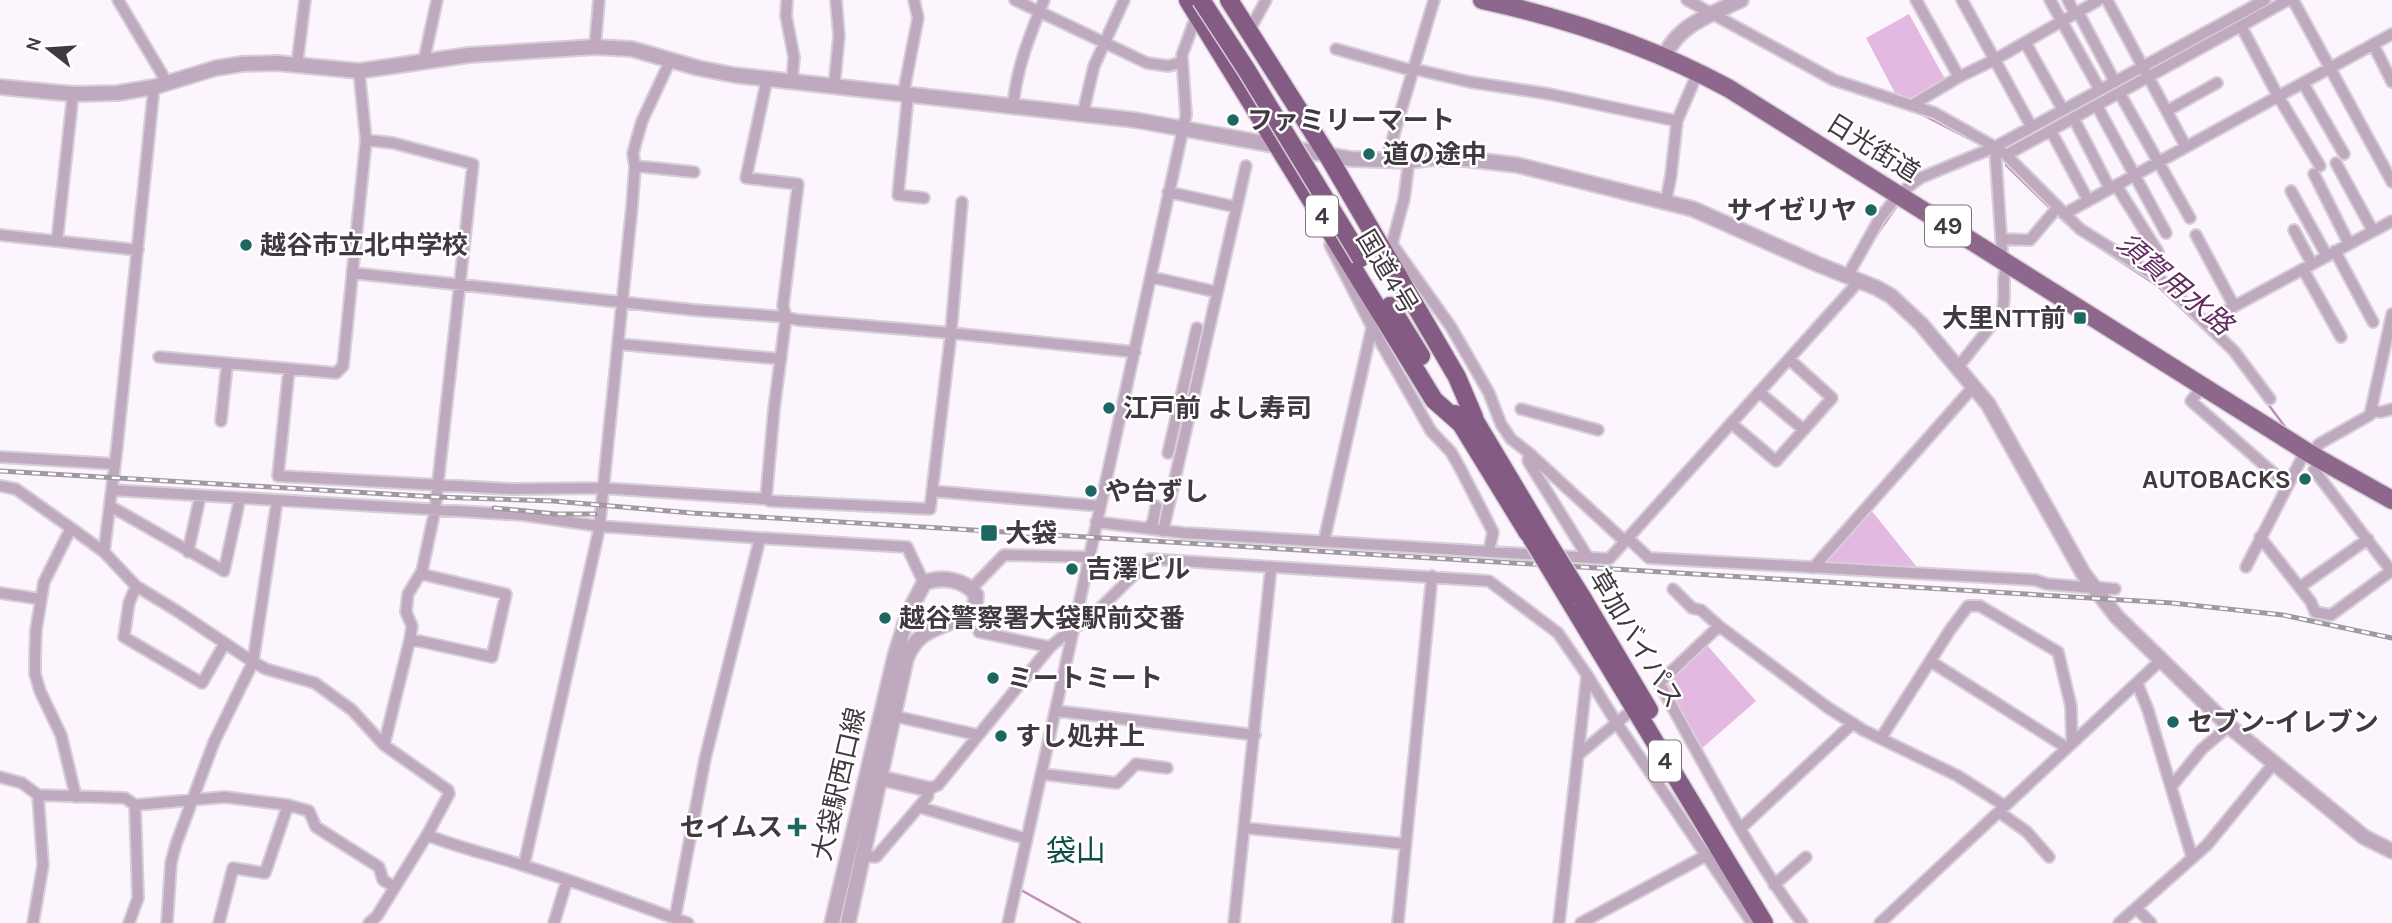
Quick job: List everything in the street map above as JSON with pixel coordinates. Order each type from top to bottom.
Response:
[{"type":"highway","name":"4","points":[[1215,0],[1278,98],[1366,255]]},
{"type":"highway","name":"国道4号","points":[[1229,0],[1328,156],[1457,377],[1467,420]]},
{"type":"highway","name":"4","points":[[1192,4],[1247,69],[1467,420]]},
{"type":"highway","name":"国道4号","points":[[1192,4],[1434,400],[1467,420]]},
{"type":"highway","name":"草加バイパス","points":[[1467,420],[1777,923]]},
{"type":"highway","name":"草加バイパス","points":[[1575,598],[1764,923]]},
{"type":"main road","name":"日光街道","points":[[1482,0],[1578,25],[1665,56],[1751,101],[2203,386],[2311,458],[2392,500]]},
{"type":"street","points":[[104,552],[138,250],[161,85],[118,0]]},
{"type":"street","points":[[297,65],[305,0]]},
{"type":"street","points":[[424,60],[437,0]]},
{"type":"street","points":[[595,47],[599,0]]},
{"type":"street","points":[[788,0],[786,16],[794,57],[792,82]]},
{"type":"street","points":[[834,87],[839,36],[836,0]]},
{"type":"street","points":[[914,0],[918,18],[905,95],[898,195],[924,198]]},
{"type":"street","points":[[1015,0],[1042,6],[1105,43],[1157,66],[1173,66],[1182,62]]},
{"type":"street","points":[[1083,113],[1094,66],[1124,0]]},
{"type":"street","points":[[1249,31],[1266,0]]},
{"type":"street","points":[[1386,161],[1434,0]]},
{"type":"street","points":[[1687,0],[1835,80],[1935,113],[1995,147],[2080,229],[2160,279],[2234,351],[2270,399]]},
{"type":"street","points":[[1665,56],[1676,36],[1741,0]]},
{"type":"street","points":[[1916,0],[1959,77]]},
{"type":"street","points":[[1962,0],[2031,126]]},
{"type":"street","points":[[2050,0],[2100,90]]},
{"type":"street","points":[[2068,0],[2115,82]]},
{"type":"street","points":[[1912,105],[2098,0]]},
{"type":"street","points":[[2107,0],[2186,147]]},
{"type":"street","points":[[1096,522],[1163,531],[1609,559],[1789,359],[1854,277],[1870,233],[1898,195],[1920,178],[1995,147],[2265,0]]},
{"type":"street","points":[[2006,155],[2291,0],[2392,183]]},
{"type":"street","points":[[1008,923],[1184,128],[1187,108],[1182,55],[1192,4]]},
{"type":"street","points":[[1013,107],[1021,60],[1042,6]]},
{"type":"street","points":[[2241,26],[2317,170],[2350,244]]},
{"type":"street","points":[[2001,239],[2030,240],[2061,211],[2134,176],[2392,34]]},
{"type":"street","points":[[2025,42],[2063,110]]},
{"type":"street","points":[[2373,44],[2392,82]]},
{"type":"street","points":[[0,88],[73,94],[118,93],[161,85],[228,66],[258,63],[359,71],[424,60],[595,47],[632,49],[698,68],[767,79],[1083,113],[1184,128],[1328,156],[1386,161],[1465,159],[1517,165],[1666,201],[1710,216],[1817,264],[1854,277],[1891,296],[1958,367],[1988,404],[2065,542],[2094,588],[2117,617],[2229,726],[2364,837],[2392,851]]},
{"type":"street","points":[[1336,49],[1470,82],[1549,94],[1677,121]]},
{"type":"street","points":[[524,865],[599,530],[597,526],[618,344],[634,154],[642,121],[671,59]]},
{"type":"street","points":[[159,357],[336,373],[344,366],[366,140],[359,71]]},
{"type":"street","points":[[1666,201],[1677,121],[1698,72]]},
{"type":"street","points":[[766,499],[786,317],[783,306],[798,184],[746,178],[767,79]]},
{"type":"street","points":[[2167,111],[2217,83]]},
{"type":"street","points":[[2303,83],[2373,231]]},
{"type":"street","points":[[57,241],[73,94]]},
{"type":"street","points":[[2120,94],[2190,218]]},
{"type":"street","points":[[2097,106],[2166,233]]},
{"type":"street","points":[[2074,119],[2113,187],[2158,252]]},
{"type":"street","points":[[2051,131],[2088,200]]},
{"type":"street","points":[[366,140],[473,164],[435,510],[421,573],[408,594],[406,612],[412,626],[410,639],[384,745]]},
{"type":"street","points":[[1958,367],[2002,312],[2004,305],[1995,147]]},
{"type":"street","points":[[1392,244],[1404,199],[1409,161]]},
{"type":"street","points":[[635,166],[694,172]]},
{"type":"street","points":[[1168,453],[1186,402],[1217,292],[1246,166]]},
{"type":"street","points":[[2291,191],[2373,322]]},
{"type":"street","points":[[1168,192],[1236,207]]},
{"type":"street","points":[[1352,197],[1358,198],[1451,327],[1489,393],[1501,424],[1511,439],[1620,537],[1633,543],[1649,558],[2035,580],[2047,584],[2115,589]]},
{"type":"street","points":[[289,369],[278,476],[511,489],[602,488],[770,501],[930,509],[951,333],[962,206]]},
{"type":"street","points":[[1325,221],[1324,234],[1372,327],[1432,431],[1451,452],[1493,532],[1489,551]]},
{"type":"street","points":[[2205,322],[2392,221]]},
{"type":"street","points":[[2294,230],[2341,337]]},
{"type":"street","points":[[0,235],[138,250]]},
{"type":"street","points":[[2196,235],[2234,306]]},
{"type":"street","points":[[352,273],[694,310],[1135,352]]},
{"type":"street","points":[[1151,277],[1217,292]]},
{"type":"street","points":[[2246,567],[2287,485],[2311,458],[2319,444],[2370,415],[2392,314]]},
{"type":"street","points":[[1324,541],[1372,327]]},
{"type":"street","points":[[1163,531],[1197,328]]},
{"type":"street","points":[[618,344],[781,359]]},
{"type":"street","points":[[1731,423],[1776,461],[1832,398],[1789,359]]},
{"type":"street","points":[[221,421],[227,364]]},
{"type":"street","points":[[1813,568],[1974,386]]},
{"type":"street","points":[[2203,386],[2191,401],[2287,485]]},
{"type":"street","points":[[1759,391],[1804,430]]},
{"type":"street","points":[[1521,409],[1598,430]]},
{"type":"street","points":[[2372,411],[2392,409]]},
{"type":"street","points":[[1529,453],[1528,461],[1587,556]]},
{"type":"street","points":[[0,457],[115,464]]},
{"type":"street","points":[[2260,537],[2311,602],[2315,612],[2331,615],[2392,571],[2311,458]]},
{"type":"street","points":[[2,489],[16,489],[104,552],[136,586],[253,662],[315,683],[358,716],[384,745],[448,790],[449,794],[427,835],[373,919],[388,923]]},
{"type":"street","points":[[112,490],[523,515],[597,526],[907,547],[924,583]]},
{"type":"street","points":[[932,491],[1100,506]]},
{"type":"street","points":[[188,552],[200,497]]},
{"type":"street","points":[[110,506],[224,571],[240,498]]},
{"type":"street","points":[[169,923],[171,863],[176,844],[214,743],[253,662],[277,501]]},
{"type":"street","points":[[1148,528],[1153,522],[1156,506]]},
{"type":"street","points":[[71,528],[44,582],[36,630],[35,674],[61,735],[76,797]]},
{"type":"street","points":[[675,918],[705,759],[760,538]]},
{"type":"street","points":[[2300,587],[2368,539]]},
{"type":"street","points":[[971,589],[1004,555],[1089,557]]},
{"type":"street","points":[[874,776],[928,789],[938,785],[1050,647],[1074,627],[1086,622],[1150,559],[1489,581],[1558,633],[1752,923]]},
{"type":"street","points":[[1234,923],[1271,567]]},
{"type":"street","points":[[410,639],[492,657],[506,594],[421,573]]},
{"type":"street","points":[[1398,923],[1432,576]]},
{"type":"street","points":[[941,579],[959,582],[971,589],[976,600],[972,609],[926,632],[900,658],[905,622],[924,583],[941,579]]},
{"type":"street","points":[[136,586],[129,603],[124,637],[202,683],[225,643]]},
{"type":"street","points":[[1673,589],[1692,608],[1701,610],[1827,707],[1881,738],[1958,776],[2002,809],[2049,858]]},
{"type":"street","points":[[0,593],[40,599]]},
{"type":"street","points":[[1881,738],[1968,606],[1980,606],[2058,652],[2071,706],[2070,745]]},
{"type":"street","points":[[905,622],[926,632]]},
{"type":"street","points":[[1719,626],[1659,683],[1728,812],[1774,885],[1802,923]]},
{"type":"street","points":[[979,632],[1050,647]]},
{"type":"street","name":"大袋駅西口線","points":[[832,923],[894,716],[900,658]]},
{"type":"street","name":"大袋駅西口線","points":[[848,923],[863,856],[874,776],[900,658]]},
{"type":"street","points":[[1930,661],[2070,745]]},
{"type":"street","points":[[1880,923],[2160,661]]},
{"type":"street","points":[[1559,923],[1587,675]]},
{"type":"street","points":[[2137,683],[2148,710],[2192,857]]},
{"type":"street","points":[[1057,711],[1255,735]]},
{"type":"street","points":[[1578,755],[1626,715]]},
{"type":"street","points":[[894,716],[978,735]]},
{"type":"street","points":[[1740,829],[1853,723]]},
{"type":"street","points":[[2171,788],[2202,749],[2229,726]]},
{"type":"street","points":[[2119,923],[2207,845],[2274,763]]},
{"type":"street","points":[[1042,774],[1117,783],[1136,764],[1167,768]]},
{"type":"street","points":[[0,778],[22,783],[38,795],[125,798],[135,805],[225,797],[288,804],[309,811],[316,827],[379,867],[383,880],[394,887]]},
{"type":"street","points":[[863,856],[876,857],[928,796],[928,789]]},
{"type":"street","points":[[33,923],[43,865],[38,795]]},
{"type":"street","points":[[219,923],[233,868],[265,873],[288,804]]},
{"type":"street","points":[[129,923],[138,898],[135,805]]},
{"type":"street","points":[[919,807],[1027,839]]},
{"type":"street","points":[[1245,828],[1405,844]]},
{"type":"street","points":[[427,835],[631,901],[688,923]]},
{"type":"street","points":[[1581,923],[1707,855]]},
{"type":"street","points":[[1774,885],[1806,857]]},
{"type":"street","points":[[554,923],[567,880]]},
{"type":"street","points":[[2136,908],[2151,923]]},
{"type":"shaded area","points":[[1909,14],[1945,79],[1909,99],[1896,95],[1866,38]]},
{"type":"shaded area","points":[[1871,510],[1920,571],[1821,566]]},
{"type":"shaded area","points":[[1706,644],[1756,701],[1700,750],[1664,684]]},
{"type":"waterway","points":[[2147,71],[2209,37]]},
{"type":"waterway","points":[[2058,119],[2141,74]]},
{"type":"waterway","name":"須賀用水路","points":[[1813,75],[1829,84],[1885,102]]},
{"type":"waterway","name":"須賀用水路","points":[[1921,114],[1979,144]]},
{"type":"waterway","name":"須賀用水路","points":[[2006,165],[2051,209]]},
{"type":"waterway","points":[[1878,233],[1896,207]]},
{"type":"waterway","name":"須賀用水路","points":[[2055,213],[2077,233],[2158,286],[2232,356]]},
{"type":"waterway","name":"須賀用水路","points":[[2240,367],[2286,428]]},
{"type":"waterway","points":[[1021,890],[1080,923]]},
{"type":"railway","points":[[0,471],[437,497],[553,501],[692,513],[2172,603],[2283,615],[2392,638]]},
{"type":"railway","points":[[494,508],[556,514],[595,514]]},
{"type":"place","name":"ファミリーマート","points":[[1233,120]]},
{"type":"place","name":"道の途中","points":[[1369,154]]},
{"type":"place","name":"サイゼリヤ","points":[[1871,210]]},
{"type":"place","name":"越谷市立北中学校","points":[[246,245]]},
{"type":"place","name":"大里NTT前","points":[[2080,318]]},
{"type":"place","name":"江戸前 よし寿司","points":[[1109,408]]},
{"type":"place","name":"AUTOBACKS","points":[[2305,479]]},
{"type":"place","name":"や台ずし","points":[[1091,491]]},
{"type":"place","name":"大袋","points":[[989,533]]},
{"type":"place","name":"吉澤ビル","points":[[1072,569]]},
{"type":"place","name":"越谷警察署大袋駅前交番","points":[[885,618]]},
{"type":"place","name":"ミートミート","points":[[993,678]]},
{"type":"place","name":"セブン-イレブン","points":[[2173,722]]},
{"type":"place","name":"すし処井上","points":[[1001,736]]},
{"type":"place","name":"セイムス","points":[[797,827]]},
{"type":"district","name":"袋山","points":[[1076,851]]}]
